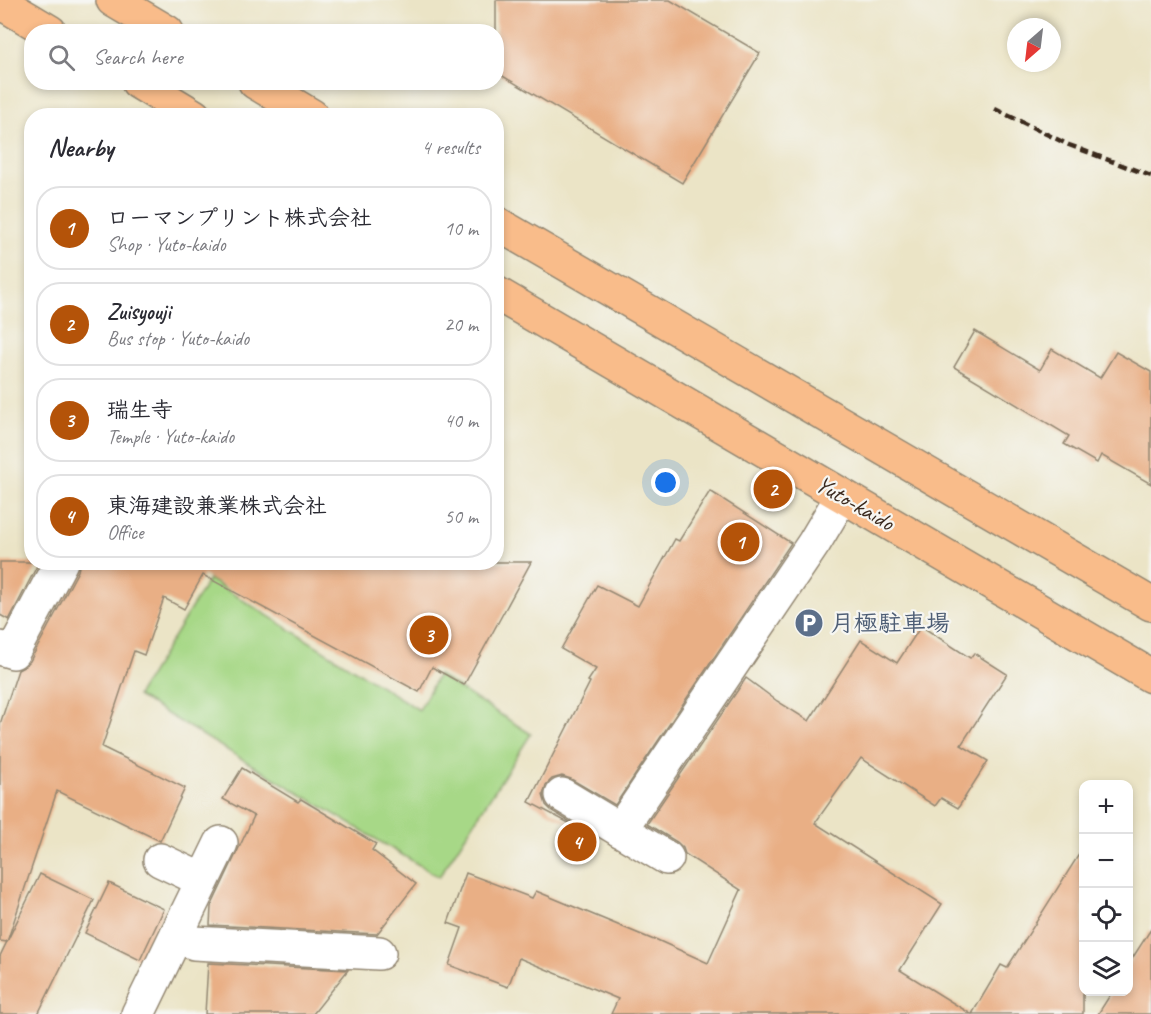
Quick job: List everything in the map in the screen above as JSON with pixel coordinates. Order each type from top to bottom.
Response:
[{"type":"main road","points":[[113,0],[154,24]]},
{"type":"main road","points":[[0,2],[37,24]]},
{"type":"main road","points":[[151,90],[181,108]]},
{"type":"main road","points":[[268,90],[299,108]]},
{"type":"main road","points":[[504,228],[1151,604]]},
{"type":"main road","name":"Yuto-kaido","points":[[504,298],[1151,676]]},
{"type":"street","points":[[620,830],[814,543],[842,496]]},
{"type":"street","points":[[0,648],[13,652],[57,570]]},
{"type":"street","points":[[562,795],[667,858]]},
{"type":"street","points":[[138,1014],[221,843]]},
{"type":"street","points":[[160,860],[202,880]]},
{"type":"street","points":[[177,934],[194,942],[379,953]]},
{"type":"green space","points":[[209,579],[419,710],[438,675],[531,734],[439,877],[137,696]]},
{"type":"building","points":[[496,0],[670,0],[760,53],[682,183],[504,77],[504,24],[496,24]]},
{"type":"building","points":[[975,331],[1040,370],[1052,349],[1100,378],[1116,352],[1151,372],[1151,484],[1101,455],[1097,463],[1064,444],[1069,436],[954,367]]},
{"type":"building","points":[[710,491],[791,543],[615,805],[562,776],[552,779],[546,785],[543,795],[546,805],[595,837],[529,802],[596,669],[561,649],[597,585],[638,606],[675,539],[679,541]]},
{"type":"building","points":[[0,562],[24,562],[24,570],[35,570],[9,620],[0,615]]},
{"type":"building","points":[[504,562],[531,562],[464,685],[432,667],[419,692],[203,575],[184,609],[164,598],[144,655],[134,651],[102,747],[185,788],[160,841],[57,791],[7,942],[0,941],[0,724],[18,670],[30,661],[78,571],[504,570]]},
{"type":"building","points":[[921,626],[970,658],[974,653],[1007,674],[961,745],[988,761],[958,808],[941,798],[935,806],[861,758],[815,823],[942,904],[900,970],[971,1014],[611,1014],[618,999],[519,958],[508,987],[449,965],[462,928],[448,923],[466,873],[532,898],[536,891],[708,963],[741,890],[685,854],[677,842],[647,824],[746,678],[809,721],[861,640],[897,663]]},
{"type":"building","points":[[242,768],[298,802],[301,799],[376,844],[372,850],[416,884],[377,934],[210,925],[211,907],[254,816],[223,799]]},
{"type":"building","points":[[1079,854],[1079,996],[1083,996],[1083,1014],[972,1014],[1001,965],[1007,968]]},
{"type":"building","points":[[40,874],[94,900],[38,1014],[0,1014],[0,956]]},
{"type":"building","points":[[109,883],[164,909],[140,960],[85,933]]},
{"type":"building","points":[[1151,929],[1151,1014],[1098,1014],[1109,996],[1133,996],[1133,957]]},
{"type":"building","points":[[208,963],[348,970],[313,1014],[205,1014]]},
{"type":"railway","points":[[995,109],[1069,145],[1151,176]]},
{"type":"place","name":"Zuisyouji","points":[[773,489]]},
{"type":"place","name":"ローマンプリント株式会社","points":[[740,542]]},
{"type":"place","name":"月極駐車場","points":[[809,623]]},
{"type":"place","name":"瑞生寺","points":[[429,635]]},
{"type":"place","name":"東海建設兼業株式会社","points":[[577,842]]}]
